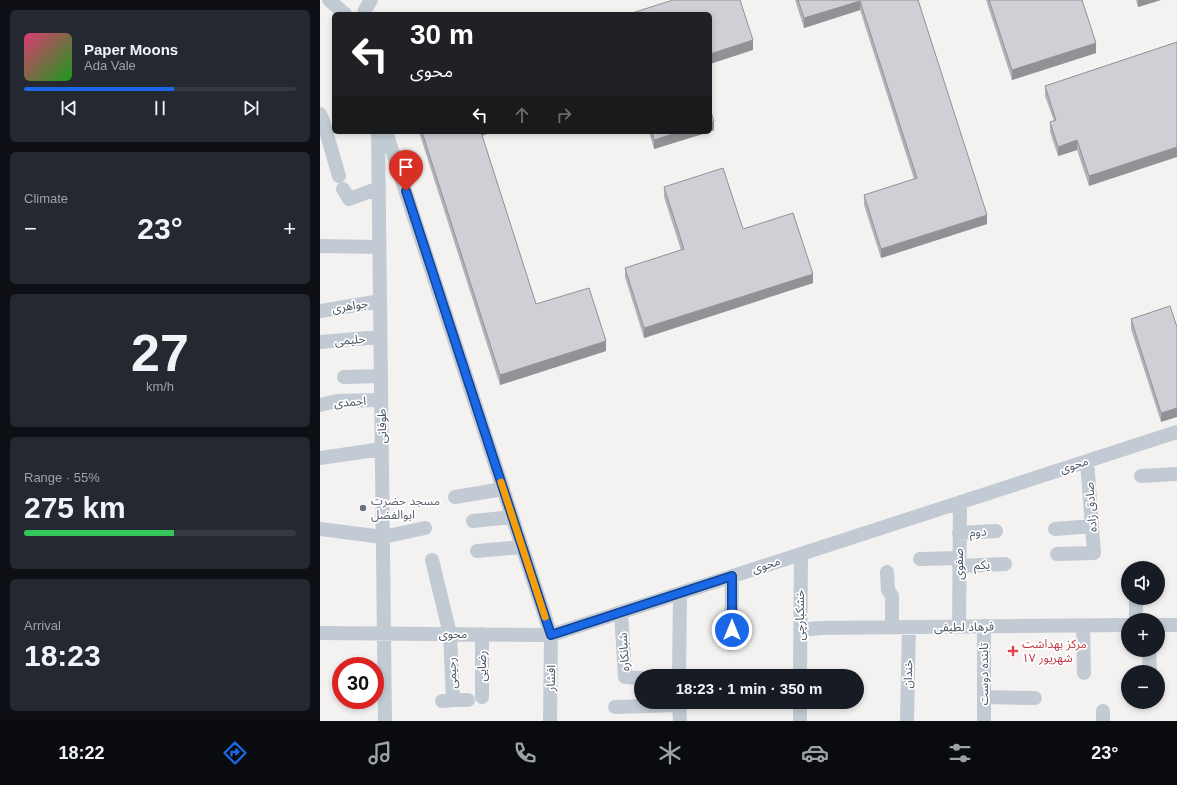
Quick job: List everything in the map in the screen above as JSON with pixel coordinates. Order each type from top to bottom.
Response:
[{"type":"street","points":[[328,0],[343,12]]},
{"type":"street","points":[[364,12],[371,0]]},
{"type":"street","points":[[324,119],[341,183],[349,199],[379,188]]},
{"type":"street","name":"طوفانی","points":[[378,134],[385,721]]},
{"type":"street","name":"افشار","points":[[387,134],[551,635],[550,721]]},
{"type":"street","points":[[320,246],[379,247]]},
{"type":"street","name":"جواهری","points":[[320,311],[380,302]]},
{"type":"street","name":"حلیمی","points":[[320,342],[380,337]]},
{"type":"street","points":[[344,376],[381,376]]},
{"type":"street","name":"احمدی","points":[[320,405],[337,401],[381,400]]},
{"type":"street","name":"محوی","points":[[320,633],[551,635],[1177,432]]},
{"type":"street","points":[[320,458],[382,448]]},
{"type":"street","name":"صادق زاده","points":[[1057,554],[1094,553],[1087,461]]},
{"type":"street","points":[[1141,476],[1177,474]]},
{"type":"street","points":[[455,497],[503,489]]},
{"type":"street","name":"صفوی","points":[[959,627],[960,502]]},
{"type":"street","points":[[473,521],[512,517]]},
{"type":"street","points":[[1055,529],[1092,526]]},
{"type":"street","points":[[320,528],[383,537],[425,528]]},
{"type":"street","name":"دوم","points":[[959,533],[996,531]]},
{"type":"street","points":[[477,551],[522,547]]},
{"type":"street","name":"خشکبارچی","points":[[800,669],[801,554]]},
{"type":"street","name":"یکم","points":[[920,559],[1005,564]]},
{"type":"street","name":"رحیمی","points":[[432,560],[450,634],[447,700],[475,698]]},
{"type":"street","points":[[887,572],[888,590],[892,596],[892,627]]},
{"type":"street","points":[[731,644],[732,576]]},
{"type":"street","points":[[679,669],[680,593]]},
{"type":"street","name":"شبانکاره","points":[[621,612],[625,677],[634,678]]},
{"type":"street","name":"فرهاد لطیفی","points":[[800,630],[820,628],[1121,625]]},
{"type":"street","points":[[1165,625],[1177,625]]},
{"type":"street","name":"تابنده دوست","points":[[984,626],[984,721]]},
{"type":"street","points":[[1083,626],[1084,673]]},
{"type":"street","name":"خندان","points":[[907,721],[909,627]]},
{"type":"street","name":"رضایی","points":[[475,698],[482,634]]},
{"type":"street","points":[[984,697],[1035,698]]},
{"type":"street","points":[[615,707],[634,706]]},
{"type":"street","points":[[679,709],[680,721]]},
{"type":"street","points":[[800,709],[800,721]]},
{"type":"building","points":[[673,0],[740,0],[753,40],[712,53],[712,12],[635,12]]},
{"type":"building","points":[[798,0],[918,0],[987,215],[881,249],[864,195],[917,178],[860,1],[804,18]]},
{"type":"building","points":[[989,0],[1082,0],[1096,43],[1012,70]]},
{"type":"building","points":[[1177,42],[1177,147],[1089,176],[1077,140],[1058,147],[1050,122],[1056,120],[1045,86]]},
{"type":"building","points":[[423,134],[482,134],[536,304],[589,288],[606,341],[500,375]]},
{"type":"building","points":[[652,134],[673,134],[654,140]]},
{"type":"building","points":[[723,168],[743,229],[793,213],[813,274],[644,328],[625,268],[684,249],[664,187]]},
{"type":"building","points":[[1170,306],[1177,327],[1177,408],[1161,413],[1131,319]]},
{"type":"slow traffic","points":[[501,482],[545,617]]},
{"type":"place","name":"مسجد حضرت ابوالفضل","points":[[363,508]]},
{"type":"place","name":"مرکز بهداشت ۱۷ شهریور","points":[[1013,651]]},
{"type":"route","points":[[406,191],[551,635],[732,576],[732,630]]}]
